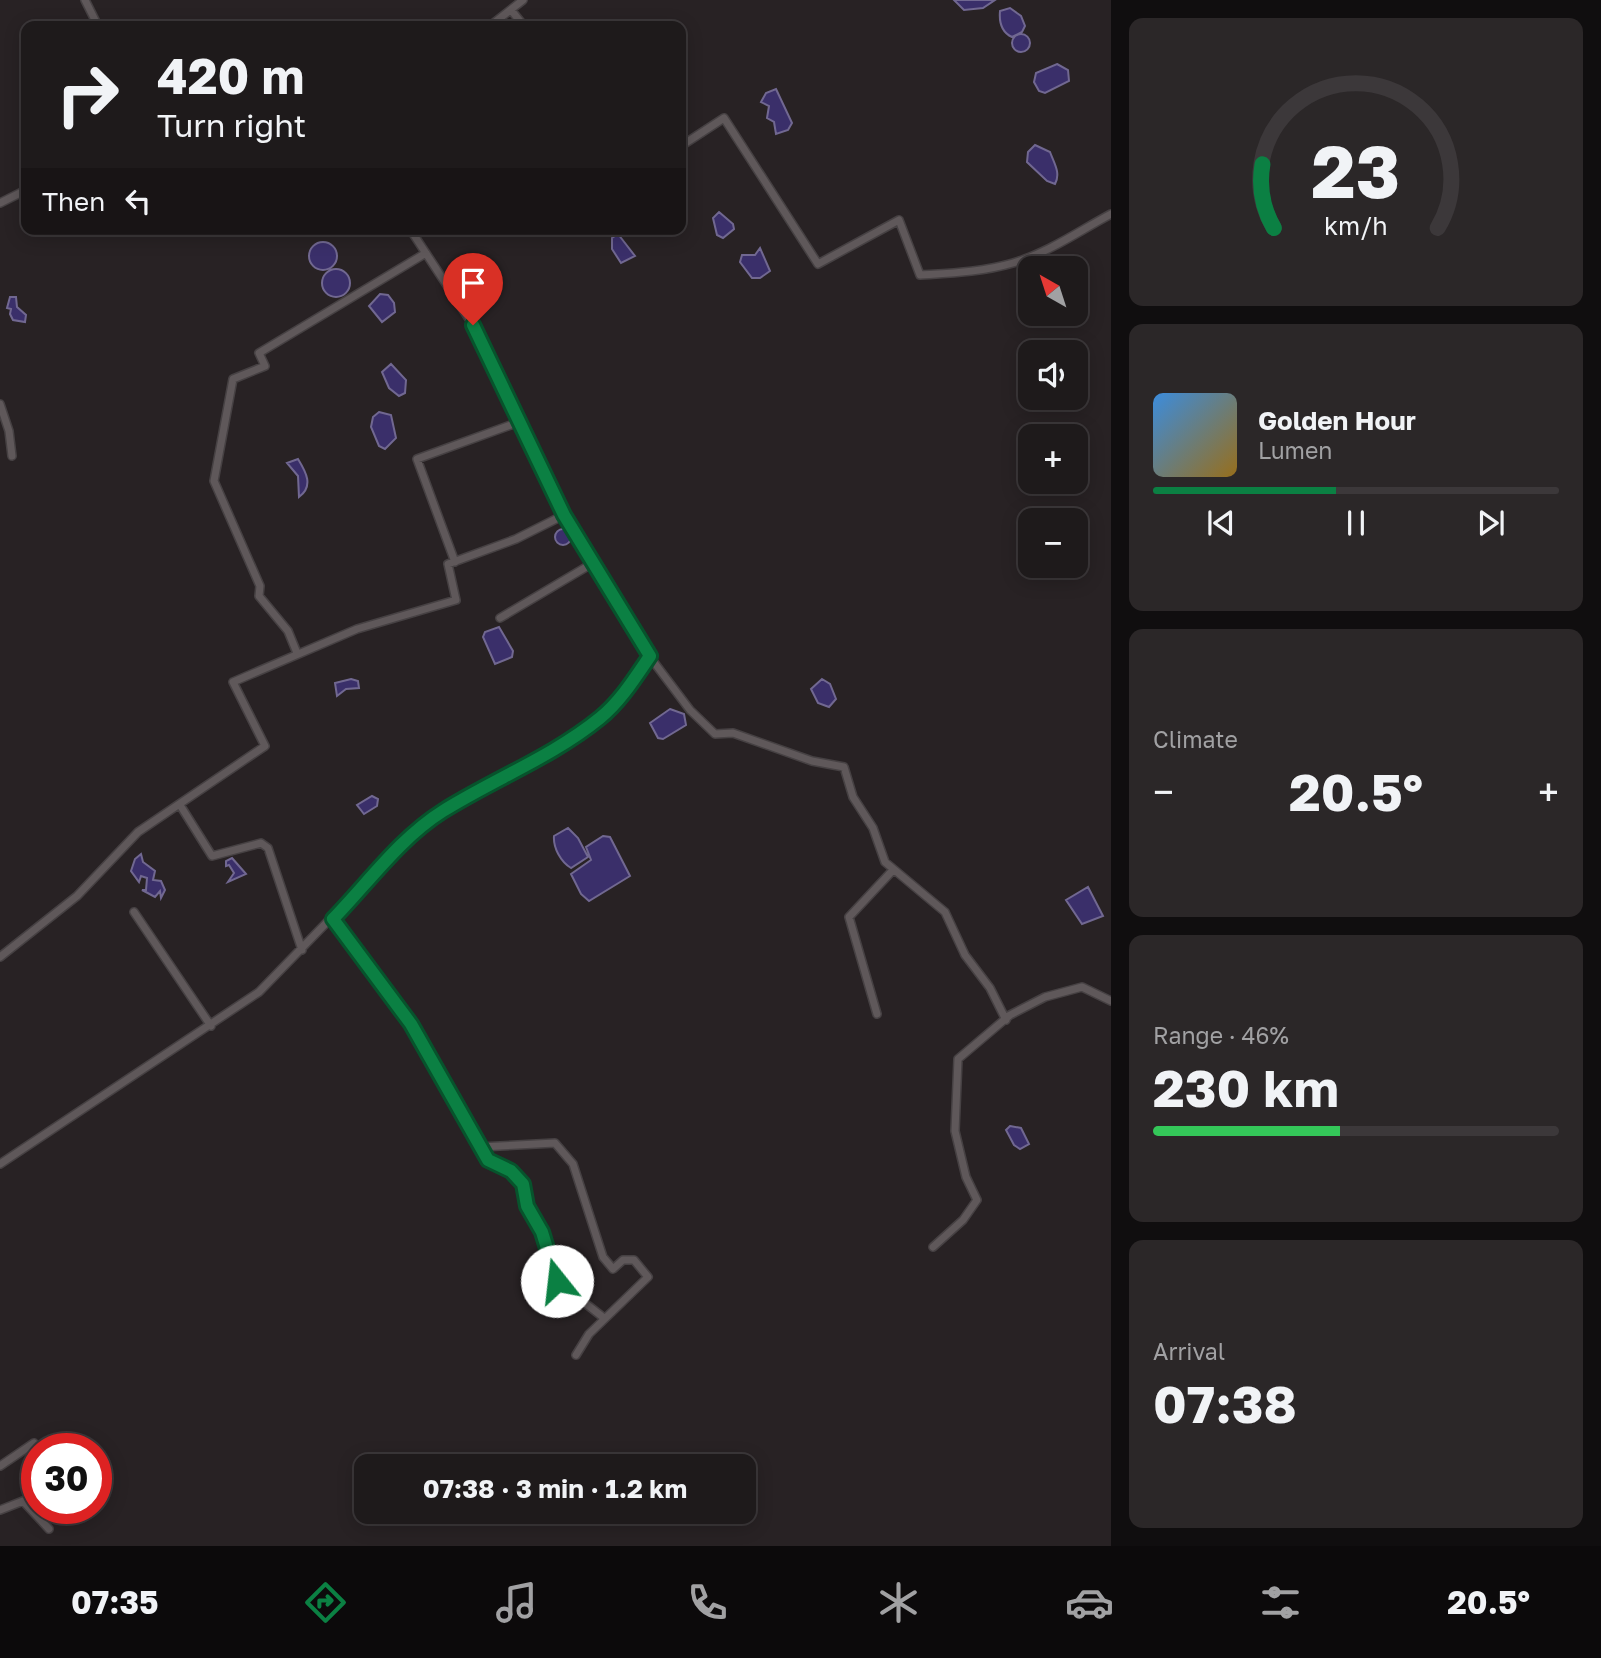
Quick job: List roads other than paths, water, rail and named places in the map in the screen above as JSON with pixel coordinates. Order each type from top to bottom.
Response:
[{"type":"street","points":[[85,0],[96,21]]},
{"type":"street","points":[[497,21],[523,0]]},
{"type":"street","points":[[511,10],[520,21]]},
{"type":"street","points":[[686,143],[724,118],[818,264],[899,220],[920,275],[972,272],[1013,263],[1046,251],[1111,214]]},
{"type":"street","points":[[0,204],[21,193]]},
{"type":"street","points":[[414,235],[473,325],[564,515],[650,656],[690,710],[715,734],[733,733],[812,761],[844,767],[853,797],[873,828],[885,862],[916,884],[945,912],[965,955],[990,988],[1006,1020]]},
{"type":"street","points":[[297,653],[288,631],[259,596],[260,586],[214,481],[233,379],[265,366],[259,353],[426,253]]},
{"type":"street","points":[[0,404],[9,430],[12,456]]},
{"type":"street","points":[[455,562],[417,459],[520,422]]},
{"type":"street","points":[[0,957],[77,896],[138,832],[265,746],[233,682],[297,653],[325,645],[357,629],[456,600],[448,564],[516,539],[564,515]]},
{"type":"street","points":[[500,618],[593,563]]},
{"type":"street","points":[[0,1164],[259,992],[407,840],[442,812],[551,750],[601,718],[626,691],[650,656]]},
{"type":"street","points":[[180,805],[212,856],[261,843],[268,848],[302,950]]},
{"type":"street","points":[[877,1014],[849,917],[893,870]]},
{"type":"street","points":[[134,912],[211,1026]]},
{"type":"street","points":[[333,919],[411,1024],[488,1160],[511,1171],[523,1184],[527,1206],[542,1232],[557,1281],[604,1318]]},
{"type":"street","points":[[933,1247],[963,1220],[977,1200],[966,1177],[955,1131],[958,1059],[1006,1020],[1045,997],[1082,987],[1111,1001]]},
{"type":"street","points":[[480,1147],[555,1143],[573,1164],[603,1257],[612,1269],[623,1260],[634,1260],[648,1277],[589,1334],[576,1355]]},
{"type":"street","points":[[0,1466],[21,1452]]},
{"type":"street","points":[[0,1510],[23,1501],[49,1529]]}]
